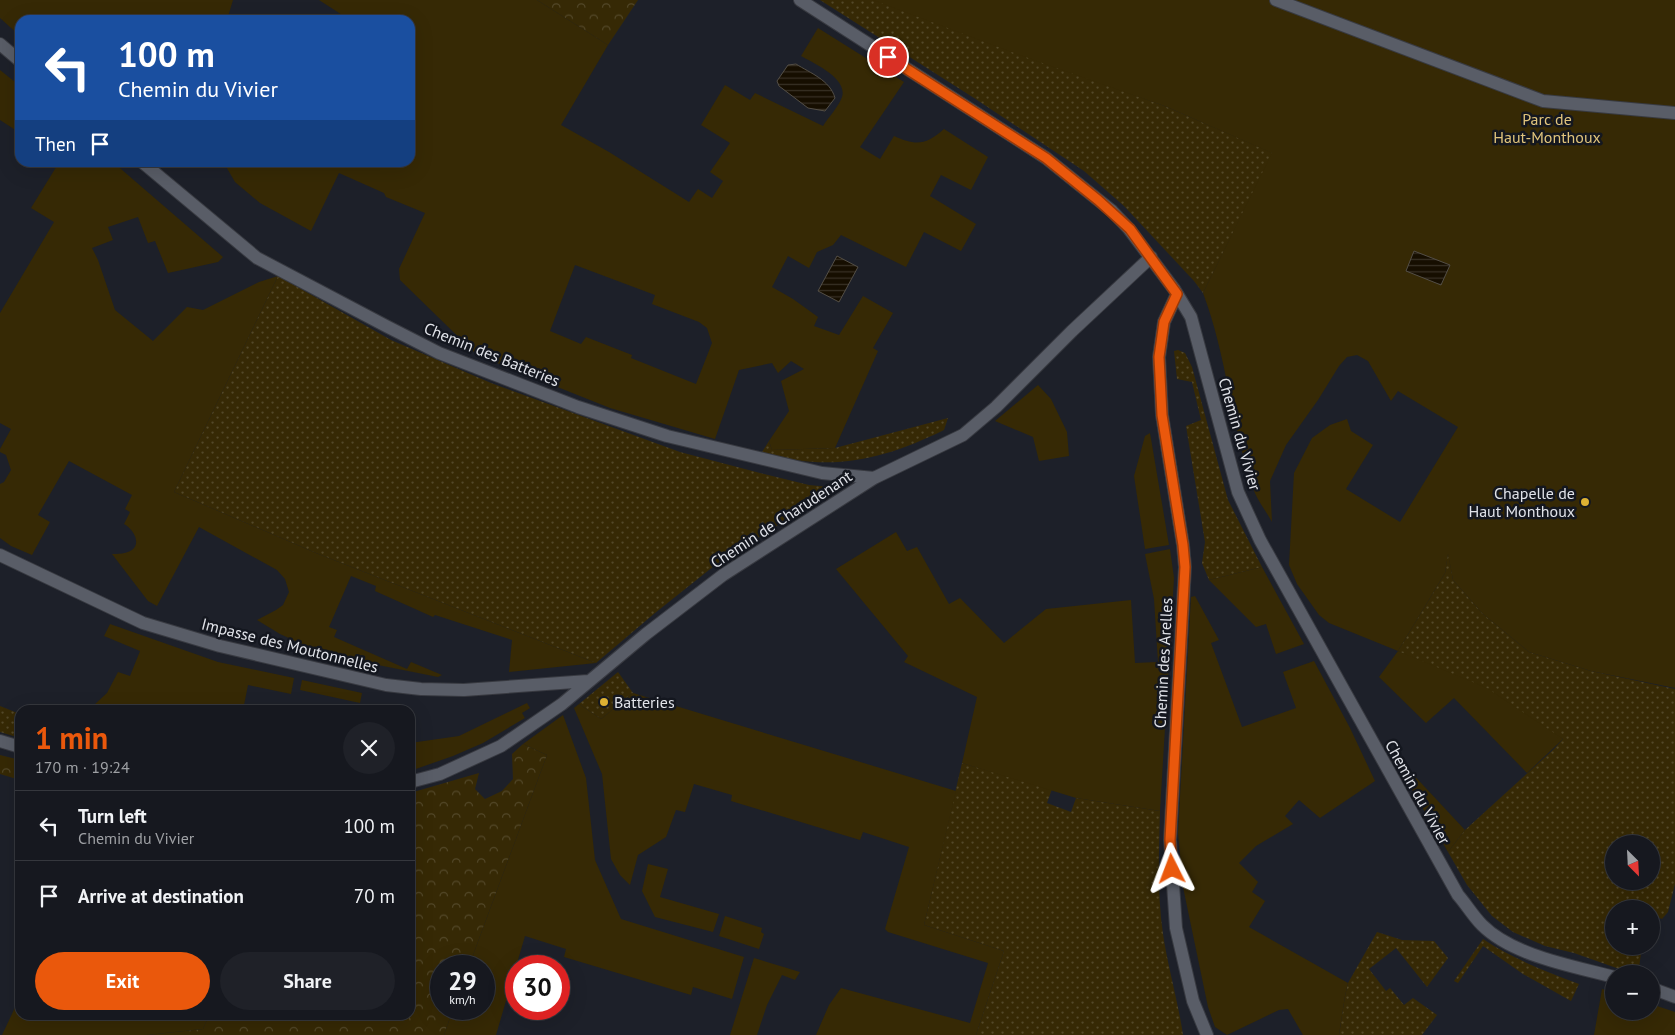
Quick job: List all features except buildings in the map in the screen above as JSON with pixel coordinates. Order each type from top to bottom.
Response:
[{"type":"street","name":"Chemin du Vivier","points":[[800,0],[1046,158],[1112,211],[1130,229],[1177,294],[1191,317],[1238,492],[1260,540],[1458,895],[1482,925],[1508,943],[1530,953],[1605,974]]},
{"type":"street","points":[[1276,0],[1543,101],[1675,113]]},
{"type":"street","points":[[0,44],[15,57]]},
{"type":"street","name":"Chemin des Batteries","points":[[148,167],[257,258],[439,353],[578,407],[667,436],[822,474],[874,478]]},
{"type":"street","name":"Chemin de Charudenant","points":[[415,781],[440,774],[501,746],[562,704],[646,634],[723,575],[874,478],[963,435],[996,407],[1072,331],[1151,257]]},
{"type":"street","name":"Chemin des Arelles","points":[[1177,294],[1164,322],[1159,357],[1162,415],[1185,567],[1170,840],[1176,928],[1193,1001],[1206,1035]]},
{"type":"street","name":"Impasse des Moutonnelles","points":[[0,555],[143,623],[220,646],[386,685],[421,689],[464,690],[588,681]]},
{"type":"street","points":[[0,741],[15,746]]},
{"type":"street","points":[[1660,991],[1675,997]]},
{"type":"green space","points":[[0,0],[233,0],[228,15],[15,15],[15,32],[0,18]]},
{"type":"green space","points":[[319,0],[537,0],[608,45],[561,125],[609,152],[689,202],[698,189],[712,198],[723,181],[710,172],[730,143],[701,125],[725,85],[750,100],[755,93],[823,126],[841,101],[842,90],[840,84],[828,72],[801,56],[818,28],[904,82],[860,147],[880,159],[894,136],[920,142],[932,138],[944,129],[988,157],[971,190],[941,175],[930,196],[976,224],[961,251],[924,232],[906,267],[841,235],[833,245],[817,252],[809,268],[788,256],[772,287],[818,317],[814,326],[839,335],[863,296],[893,313],[873,348],[878,351],[835,448],[772,450],[769,441],[789,411],[781,381],[804,369],[791,361],[778,373],[772,363],[739,370],[715,439],[610,408],[477,355],[400,280],[399,269],[425,213],[386,197],[384,193],[339,173],[311,231],[260,203],[235,182],[226,167],[415,167],[415,15],[342,15]],"holes":[[[575,265],[655,295],[652,304],[699,322],[707,328],[712,343],[696,384],[631,358],[632,355],[586,337],[581,344],[550,331]]]},
{"type":"green space","points":[[537,0],[638,0],[608,45]]},
{"type":"green space","points":[[820,0],[877,0],[1167,107],[1273,153],[1203,293],[1124,206],[1084,171]]},
{"type":"green space","name":"Parc de Haut-Monthoux","points":[[873,0],[1675,0],[1675,688],[1591,671],[1529,652],[1483,614],[1453,580],[1448,554],[1445,573],[1398,651],[1329,623],[1319,615],[1297,584],[1289,565],[1294,473],[1312,438],[1330,425],[1347,419],[1351,431],[1373,445],[1346,489],[1400,522],[1458,427],[1398,391],[1391,401],[1368,361],[1357,355],[1347,357],[1286,445],[1270,481],[1272,522],[1259,501],[1246,464],[1218,341],[1203,293],[1272,153],[1167,107]]},
{"type":"green space","points":[[0,70],[15,82],[15,130],[0,120]]},
{"type":"green space","points":[[56,167],[119,167],[223,257],[218,262],[168,273],[155,241],[148,243],[138,217],[108,227],[113,240],[92,248],[115,310],[153,341],[187,307],[203,310],[259,282],[278,276],[174,492],[316,553],[596,663],[509,672],[512,640],[435,615],[433,617],[375,591],[376,586],[351,576],[329,627],[337,630],[334,637],[407,669],[411,662],[442,675],[438,677],[333,656],[333,651],[327,650],[326,655],[280,634],[257,620],[283,605],[289,592],[285,579],[277,570],[199,527],[157,606],[148,601],[112,554],[122,554],[135,547],[135,536],[124,524],[130,512],[125,509],[132,495],[69,461],[38,515],[50,522],[32,555],[11,546],[0,538],[0,484],[4,482],[11,470],[6,455],[0,452],[0,449],[11,429],[0,423],[0,313],[54,222],[31,208]]},
{"type":"green space","points":[[278,276],[391,340],[491,383],[680,452],[809,485],[829,487],[831,491],[714,566],[596,663],[316,553],[174,492]]},
{"type":"green space","points":[[1178,350],[1185,353],[1192,367],[1228,500],[1262,567],[1209,580],[1202,563],[1205,542],[1186,426],[1201,420],[1192,382],[1177,379],[1174,351]]},
{"type":"green space","points":[[1038,385],[1051,399],[1067,432],[1069,456],[1039,461],[1033,437],[995,421]]},
{"type":"green space","points":[[948,418],[944,430],[877,456],[833,462],[810,462],[762,452],[769,441],[772,450],[835,448]]},
{"type":"green space","points":[[1150,433],[1169,545],[1145,549],[1134,476],[1145,436]]},
{"type":"green space","points":[[896,532],[907,551],[917,547],[949,604],[960,598],[1004,643],[1046,609],[1131,600],[1135,663],[1158,662],[1154,599],[1145,554],[1170,549],[1174,578],[1160,811],[1076,798],[962,763],[977,697],[904,662],[908,656],[836,569]]},
{"type":"green space","points":[[1448,552],[1453,580],[1483,614],[1529,652],[1591,671],[1675,689],[1675,884],[1668,912],[1662,919],[1660,918],[1660,900],[1605,900],[1605,955],[1641,955],[1639,965],[1608,965],[1574,953],[1545,946],[1513,932],[1492,916],[1467,885],[1448,852],[1465,830],[1563,739],[1398,651],[1445,573]]},
{"type":"green space","points":[[1262,567],[1304,644],[1276,654],[1266,624],[1256,627],[1209,580]]},
{"type":"green space","points":[[1195,596],[1219,640],[1211,643],[1242,727],[1296,708],[1283,672],[1314,661],[1350,728],[1375,781],[1320,818],[1299,800],[1285,816],[1293,824],[1256,846],[1239,863],[1258,882],[1252,892],[1265,901],[1249,927],[1348,983],[1339,1035],[1303,1035],[1288,1009],[1279,1010],[1227,1035],[1215,1027],[1208,1007],[1183,887],[1178,833],[1191,597]]},
{"type":"green space","points":[[110,624],[218,662],[294,678],[291,694],[248,685],[244,705],[94,705],[107,693],[118,672],[130,676],[140,651],[104,636]]},
{"type":"green space","points":[[1398,651],[1487,688],[1563,739],[1527,773],[1454,698],[1426,723],[1379,677]]},
{"type":"green space","points":[[618,672],[633,693],[601,719],[579,704]]},
{"type":"green space","points":[[302,680],[362,693],[360,703],[300,690]]},
{"type":"green space","points":[[633,693],[956,791],[924,925],[1004,951],[976,1035],[816,1035],[829,1005],[841,988],[970,1023],[988,963],[888,932],[885,929],[909,847],[863,832],[860,840],[731,801],[732,795],[694,784],[685,812],[676,810],[666,837],[638,855],[630,885],[620,875],[611,859],[602,774],[574,708],[579,704],[601,719]]},
{"type":"green space","points":[[527,703],[530,708],[522,713],[525,718],[483,743],[415,769],[415,742],[459,736]]},
{"type":"green space","points":[[0,706],[15,712],[15,736],[0,732]]},
{"type":"green space","points":[[563,715],[586,778],[595,860],[621,919],[744,957],[732,999],[693,987],[691,995],[570,959],[570,955],[564,955],[566,949],[525,936],[519,955],[505,955],[505,1004],[496,1035],[444,1035],[449,1020],[495,1020],[495,955],[473,955],[547,755],[523,744]]},
{"type":"green space","points":[[523,744],[547,755],[473,955],[430,955],[430,1020],[449,1020],[444,1035],[147,1035],[203,1029],[207,1020],[415,1020],[415,792],[479,773],[475,789],[485,799],[502,791],[513,779],[512,754]]},
{"type":"green space","points":[[1394,754],[1465,830],[1448,852],[1392,755]]},
{"type":"green space","points":[[0,755],[15,759],[15,778],[0,774]]},
{"type":"green space","points":[[962,763],[1052,789],[1047,803],[1071,812],[1076,798],[1160,811],[1159,872],[1161,919],[1183,1035],[976,1035],[1004,951],[924,925]]},
{"type":"green space","points":[[648,864],[668,869],[660,897],[719,914],[713,932],[655,917],[642,891]]},
{"type":"green space","points":[[725,916],[762,928],[761,932],[764,934],[759,949],[719,936]]},
{"type":"green space","points":[[1377,932],[1402,940],[1434,941],[1448,958],[1427,987],[1396,948],[1369,969],[1386,991],[1390,988],[1404,1005],[1413,998],[1437,1015],[1422,1035],[1339,1035],[1348,983]]},
{"type":"green space","points":[[1483,939],[1518,959],[1579,984],[1571,1001],[1523,974],[1483,946],[1458,983],[1454,981]]},
{"type":"green space","points":[[754,958],[800,972],[795,980],[782,975],[767,1005],[757,1035],[730,1035]]},
{"type":"green space","points":[[1602,989],[1605,990],[1605,1020],[1660,1020],[1660,1007],[1675,1012],[1675,1035],[1594,1035]]},
{"type":"green space","points":[[15,1008],[15,1020],[207,1020],[203,1029],[147,1035],[2,1035]]},
{"type":"shaded area","points":[[796,64],[829,86],[835,98],[825,111],[808,108],[779,86],[777,81],[788,65]]},
{"type":"shaded area","points":[[1414,251],[1450,265],[1441,285],[1406,271]]},
{"type":"shaded area","points":[[837,256],[858,267],[839,302],[818,291]]},
{"type":"place","name":"Chapelle de Haut Monthoux","points":[[1585,502]]},
{"type":"place","name":"Batteries","points":[[604,702]]},
{"type":"route","points":[[888,57],[1046,158],[1112,211],[1130,229],[1177,294],[1164,322],[1159,357],[1162,415],[1185,567],[1170,840],[1172,869]]}]
